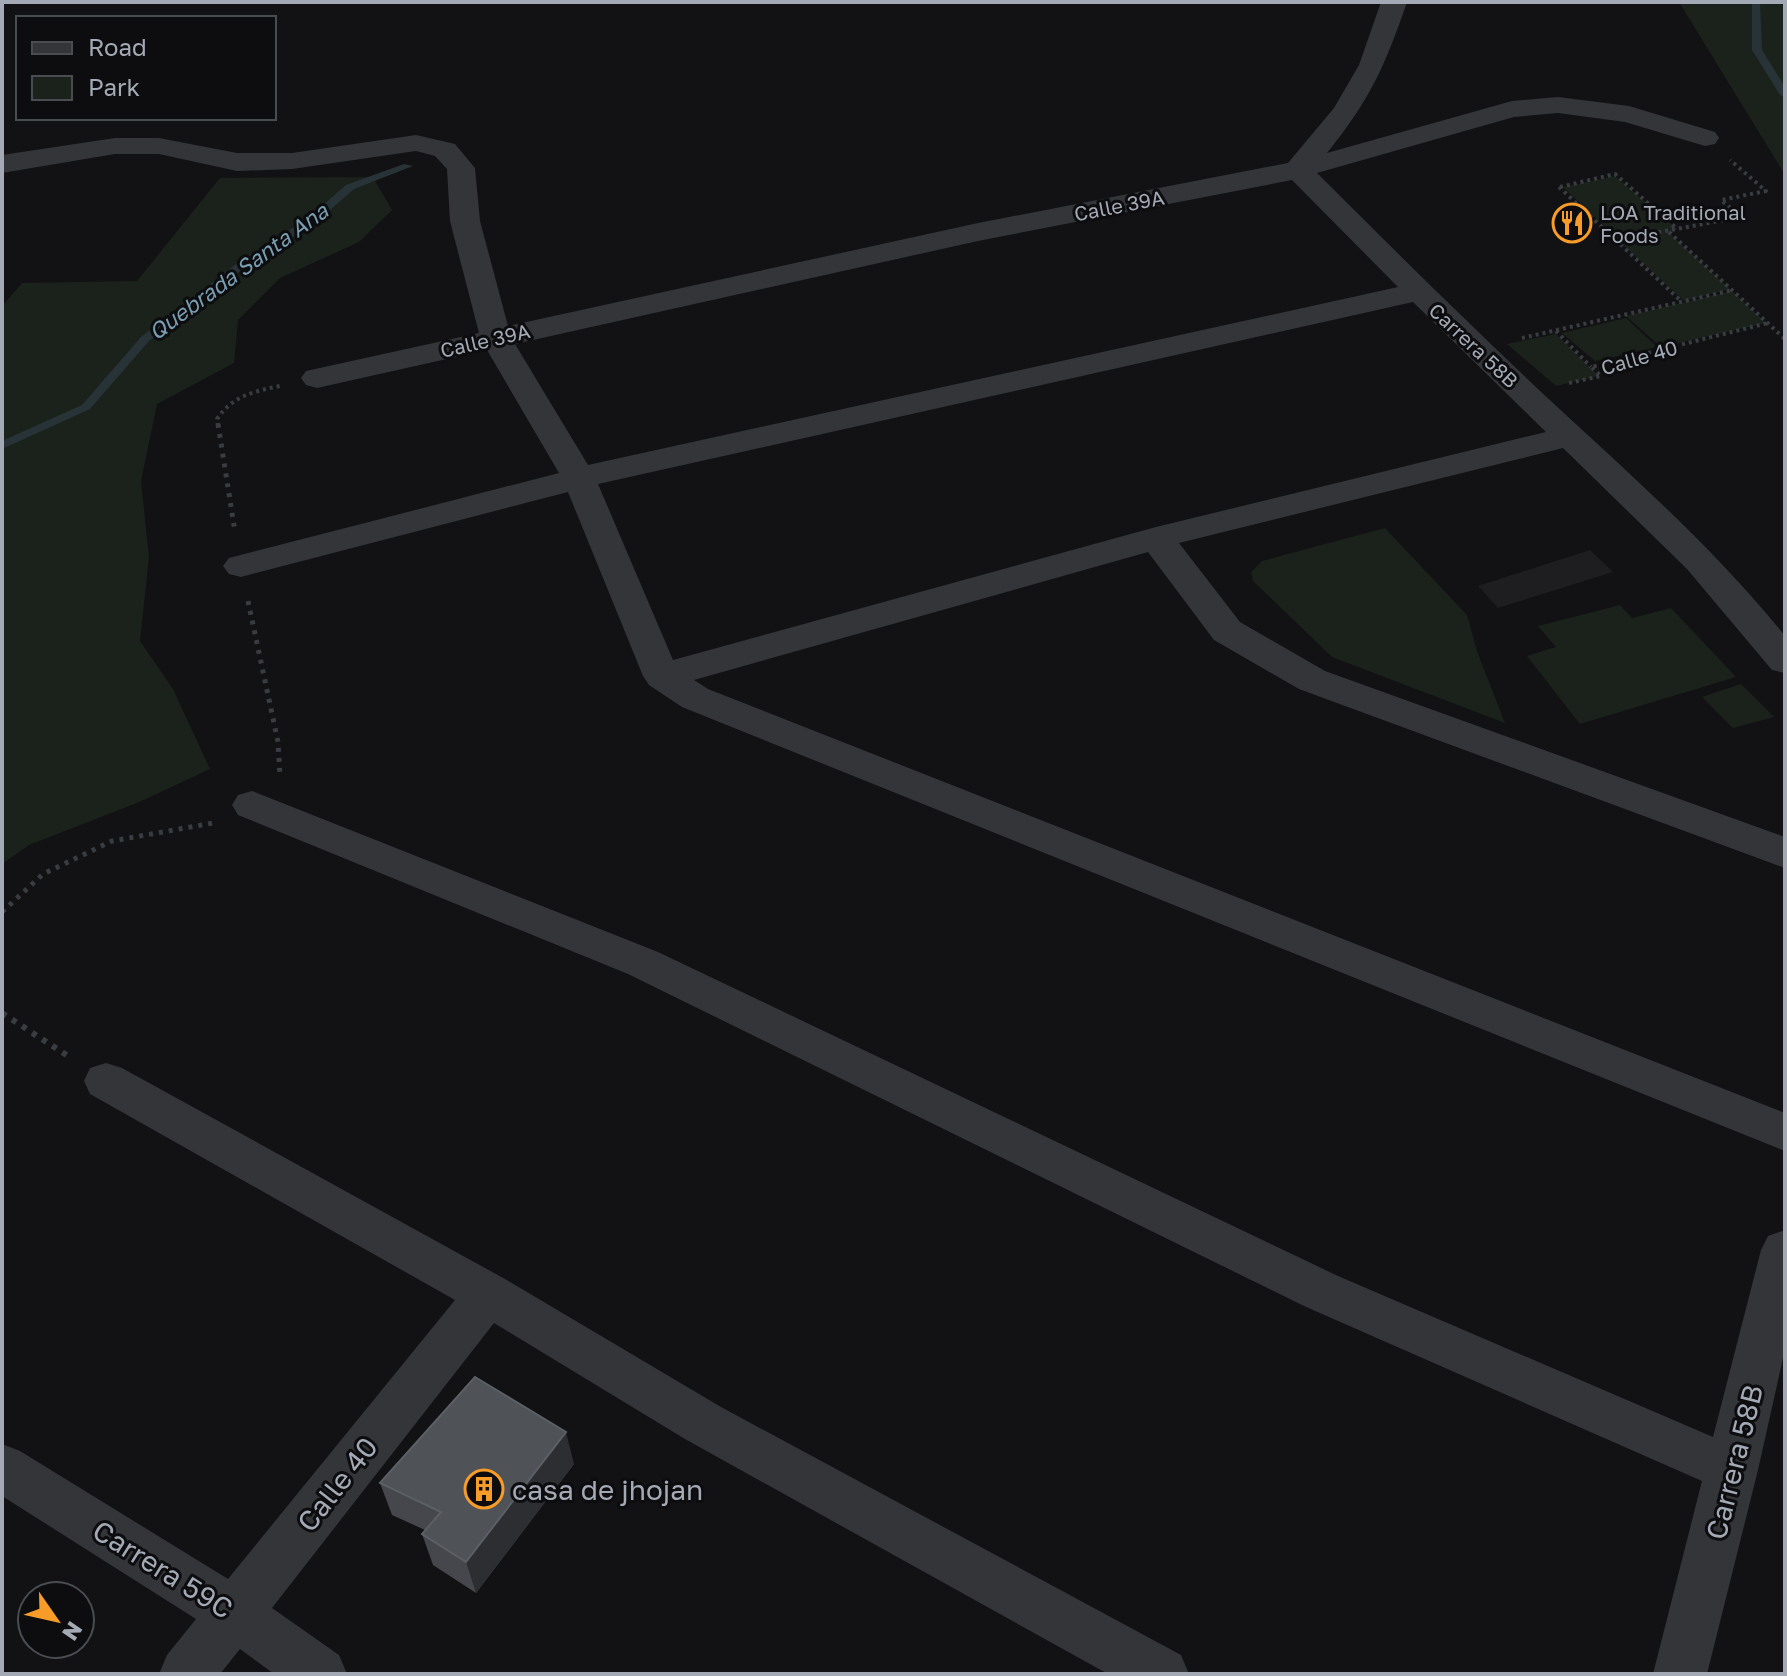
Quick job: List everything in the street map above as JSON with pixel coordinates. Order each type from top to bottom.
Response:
[{"type":"street","points":[[1298,170],[1346,111],[1372,65],[1394,2]]},
{"type":"street","name":"Calle 39A","points":[[317,378],[978,232],[1298,170],[1512,109],[1558,105],[1629,114],[1705,138]]},
{"type":"street","points":[[2,164],[115,146],[159,146],[237,162],[292,161],[416,143],[435,145],[445,150],[461,168],[465,221],[496,338],[579,478],[662,676],[695,698],[1785,1132]]},
{"type":"street","name":"Carrera 58B","points":[[1298,170],[1417,292],[1686,544],[1746,609],[1785,661]]},
{"type":"street","points":[[241,566],[579,478],[1417,292]]},
{"type":"street","points":[[662,676],[1156,538],[1570,436]]},
{"type":"street","points":[[1156,538],[1227,631],[1312,680],[1785,853]]},
{"type":"street","points":[[252,805],[643,963],[1321,1291],[1733,1470]]},
{"type":"street","points":[[106,1081],[488,1294],[703,1423],[1162,1674]]},
{"type":"street","name":"Carrera 58B","points":[[1680,1674],[1733,1470],[1785,1250]]},
{"type":"street","name":"Calle 40","points":[[186,1674],[488,1294]]},
{"type":"street","name":"Carrera 59C","points":[[2,1468],[234,1613],[320,1674]]},
{"type":"path","points":[[1617,240],[1741,217],[1721,200],[1766,191],[1705,138]]},
{"type":"path","points":[[1677,229],[1615,174],[1559,187],[1681,302]]},
{"type":"path","points":[[1669,231],[1785,339]]},
{"type":"path","name":"Calle 40","points":[[1478,349],[1733,290]]},
{"type":"path","name":"Calle 40","points":[[1591,367],[1768,323]]},
{"type":"path","points":[[1555,331],[1591,367]]},
{"type":"path","name":"Calle 40","points":[[1526,394],[1601,376],[1591,367]]},
{"type":"path","points":[[2,912],[43,874],[112,841],[220,821],[252,805]]},
{"type":"path","points":[[2,1013],[106,1081]]},
{"type":"shaded area","points":[[1590,550],[1613,572],[1498,608],[1478,586]]},
{"type":"green space","points":[[1679,2],[1785,2],[1785,175]]},
{"type":"green space","points":[[1615,176],[1677,229],[1668,232],[1730,289],[1684,301],[1619,241],[1658,233],[1618,239],[1563,187]]},
{"type":"green space","points":[[373,177],[392,210],[359,242],[280,278],[238,320],[234,363],[157,404],[141,481],[149,557],[140,641],[173,689],[210,769],[137,803],[29,845],[2,864],[2,306],[22,283],[137,281],[220,178]]},
{"type":"green space","points":[[1732,291],[1766,323],[1661,347],[1626,316]]},
{"type":"green space","points":[[1626,318],[1657,347],[1595,361],[1562,333]]},
{"type":"green space","points":[[1556,334],[1599,376],[1556,386],[1507,344]]},
{"type":"green space","points":[[1385,528],[1467,615],[1477,651],[1505,723],[1332,657],[1253,581],[1251,572],[1262,561]]},
{"type":"green space","points":[[1620,605],[1632,618],[1671,608],[1736,677],[1580,724],[1527,656],[1556,647],[1538,626]]},
{"type":"green space","points":[[1741,684],[1774,717],[1733,728],[1702,697]]},
{"type":"building","name":"casa de jhojan","points":[[475,1377],[566,1432],[466,1562],[422,1534],[441,1512],[380,1483]]},
{"type":"waterway","points":[[1756,2],[1757,50],[1785,95]]},
{"type":"waterway","name":"Quebrada Santa Ana","points":[[2,445],[86,407],[145,339],[244,263],[311,221],[350,187],[408,166]]},
{"type":"place","name":"LOA Traditional Foods","points":[[1572,223]]},
{"type":"place","name":"casa de jhojan","points":[[484,1489]]}]
